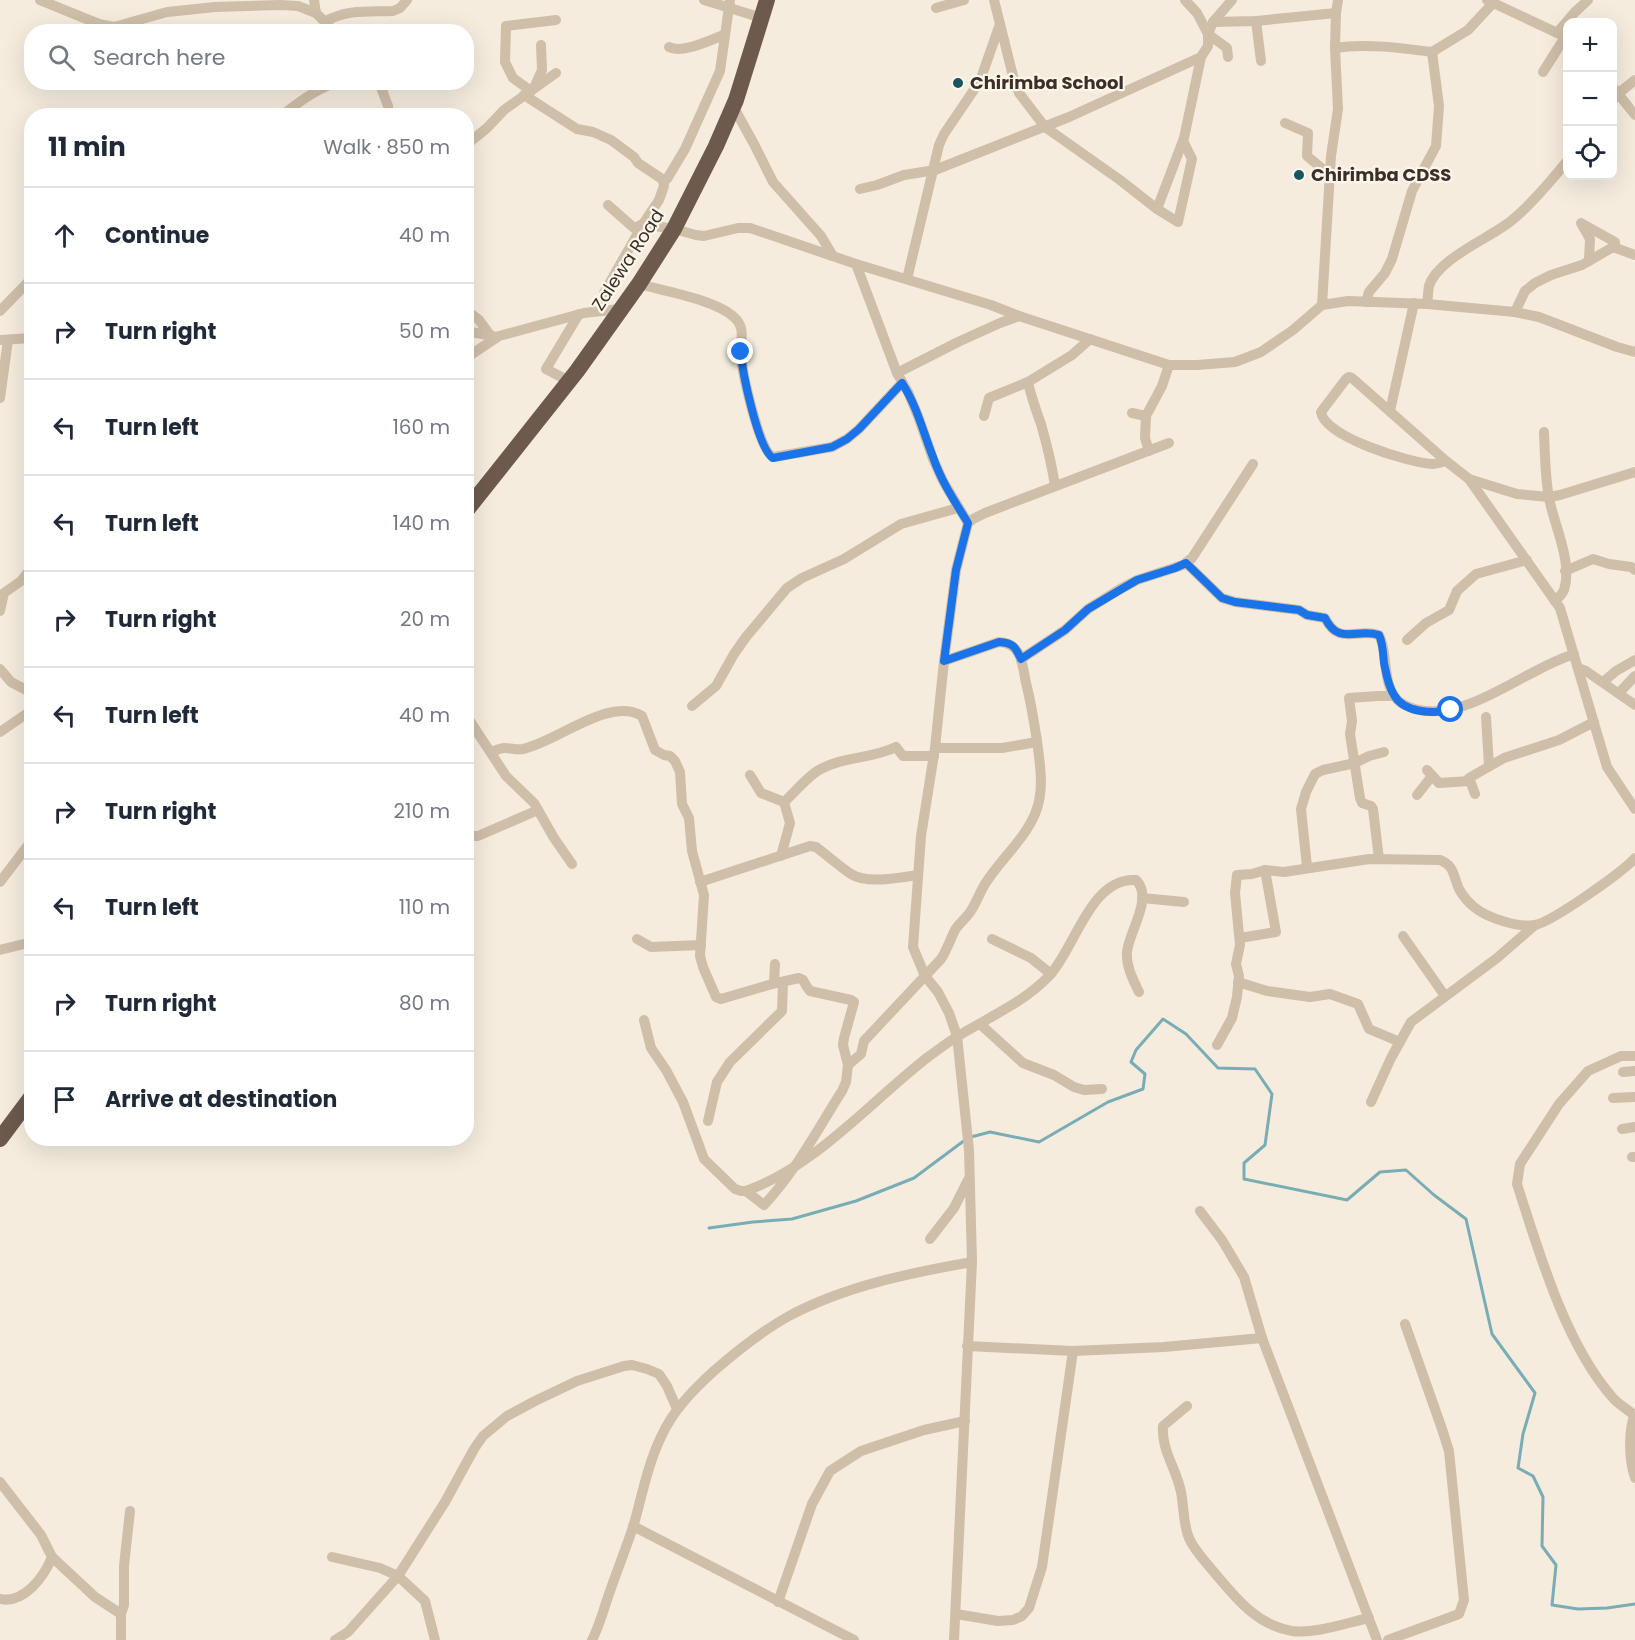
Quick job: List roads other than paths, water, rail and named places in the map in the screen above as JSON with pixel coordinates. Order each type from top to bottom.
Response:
[{"type":"highway","name":"Zalewa Road","points":[[474,502],[639,285],[674,229],[716,146],[733,106],[767,0]]},
{"type":"highway","points":[[0,1139],[24,1107]]},
{"type":"street","points":[[40,0],[99,24]]},
{"type":"street","points":[[314,0],[316,13]]},
{"type":"street","points":[[326,21],[346,12],[393,11],[400,8],[407,0]]},
{"type":"street","points":[[704,0],[729,4],[762,18]]},
{"type":"street","points":[[936,8],[964,0]]},
{"type":"street","points":[[994,0],[1019,93],[1045,127],[1178,222],[1192,159],[1183,141]]},
{"type":"street","points":[[1185,0],[1197,13],[1208,34],[1227,48],[1228,57]]},
{"type":"street","points":[[1157,209],[1183,141],[1201,57],[1208,46],[1208,34],[1213,22],[1232,0]]},
{"type":"street","points":[[1322,305],[1329,174],[1338,109],[1335,48],[1338,0]]},
{"type":"street","points":[[1576,18],[1588,0]]},
{"type":"street","points":[[1335,48],[1359,46],[1432,52],[1468,30],[1490,1],[1563,36],[1543,72]]},
{"type":"street","points":[[130,24],[167,12],[214,4],[298,6],[316,13],[328,24]]},
{"type":"street","points":[[663,180],[669,178],[685,149],[722,64],[729,4]]},
{"type":"street","points":[[1213,22],[1256,21],[1336,13]]},
{"type":"street","points":[[556,20],[506,26],[506,62],[513,78],[577,129],[602,135],[611,140],[663,180],[664,186],[659,200],[604,293],[603,311]]},
{"type":"street","points":[[1256,21],[1262,61]]},
{"type":"street","points":[[907,279],[939,145],[980,81],[1000,24]]},
{"type":"street","points":[[669,47],[674,50],[692,47],[724,35]]},
{"type":"street","points":[[530,91],[542,70],[541,45]]},
{"type":"street","points":[[1366,302],[1369,292],[1392,259],[1412,191],[1437,146],[1439,106],[1432,52]]},
{"type":"street","points":[[860,189],[904,175],[934,170],[1045,127],[1201,57]]},
{"type":"street","points":[[474,139],[504,110],[556,73]]},
{"type":"street","points":[[1617,92],[1635,80]]},
{"type":"street","points":[[292,108],[318,90]]},
{"type":"street","points":[[382,90],[388,108]]},
{"type":"street","points":[[1617,95],[1635,115]]},
{"type":"street","points":[[733,106],[768,176],[821,236],[833,256]]},
{"type":"street","points":[[1285,123],[1308,133],[1307,156],[1329,174]]},
{"type":"street","points":[[1427,304],[1429,286],[1437,272],[1463,252],[1511,222],[1563,166]]},
{"type":"street","points":[[608,205],[634,228],[643,224],[674,229],[696,236],[750,228],[1169,365],[1235,362],[1261,352],[1293,330],[1322,305],[1348,301],[1414,303],[1515,312],[1539,317],[1635,352]]},
{"type":"street","points":[[1589,261],[1590,239],[1581,223],[1615,242],[1615,248]]},
{"type":"street","points":[[1515,312],[1525,291],[1551,275],[1582,265],[1613,247],[1635,255]]},
{"type":"street","points":[[856,264],[897,373],[918,416],[940,474],[968,523]]},
{"type":"street","points":[[639,285],[716,306],[735,318],[742,327],[741,358],[748,395],[765,448],[769,456],[773,458],[832,447],[847,439],[902,383]]},
{"type":"street","points":[[0,311],[24,286]]},
{"type":"street","points":[[1390,411],[1414,303]]},
{"type":"street","points":[[474,352],[495,336],[579,314],[620,309]]},
{"type":"street","points":[[568,381],[546,369],[579,314]]},
{"type":"street","points":[[897,373],[1000,322],[1019,316]]},
{"type":"street","points":[[474,317],[495,336]]},
{"type":"street","points":[[983,337],[1000,322]]},
{"type":"street","points":[[474,332],[495,336]]},
{"type":"street","points":[[0,398],[4,340],[24,339]]},
{"type":"street","points":[[984,416],[989,398],[1028,382],[1072,355],[1090,339]]},
{"type":"street","points":[[1149,452],[1145,438],[1146,416],[1162,386],[1169,365]]},
{"type":"street","points":[[1446,461],[1436,464],[1400,458],[1355,442],[1321,416],[1321,412],[1346,379],[1352,378],[1469,479],[1527,560],[1564,617],[1607,767],[1635,809]]},
{"type":"street","points":[[1028,382],[1052,463],[1055,486]]},
{"type":"street","points":[[1132,413],[1146,416]]},
{"type":"street","points":[[1544,432],[1548,497],[1566,572],[1564,590],[1555,601]]},
{"type":"street","points":[[954,1640],[972,1262],[970,1177],[957,1036],[938,992],[926,976],[913,947],[921,836],[935,752],[956,570],[968,523],[985,513],[1169,443]]},
{"type":"street","points":[[1021,659],[1065,630],[1088,609],[1137,580],[1186,563],[1199,548],[1253,464]]},
{"type":"street","points":[[1469,479],[1517,495],[1548,497],[1570,493],[1635,472]]},
{"type":"street","points":[[692,706],[716,686],[746,637],[787,588],[802,578],[844,559],[901,524],[958,508]]},
{"type":"street","points":[[1566,572],[1593,559],[1631,567],[1635,570]]},
{"type":"street","points":[[1407,640],[1426,623],[1449,610],[1457,591],[1476,574],[1527,560]]},
{"type":"street","points":[[1186,563],[1222,598],[1235,602],[1299,610],[1307,615],[1325,618],[1332,629],[1344,634],[1370,632],[1379,635],[1382,639],[1384,665],[1394,696],[1399,702],[1418,710],[1433,712],[1451,710],[1501,690],[1539,669],[1574,654]]},
{"type":"street","points":[[0,611],[4,592],[24,576]]},
{"type":"street","points":[[848,1065],[861,1054],[864,1041],[947,951],[956,929],[972,909],[985,884],[1036,813],[1042,774],[1021,659],[1014,646],[999,642],[944,661]]},
{"type":"street","points":[[1603,682],[1635,660]]},
{"type":"street","points":[[1578,668],[1603,682],[1635,705]]},
{"type":"street","points":[[0,669],[11,682],[24,689]]},
{"type":"street","points":[[1619,693],[1635,676]]},
{"type":"street","points":[[1378,859],[1373,809],[1361,802],[1350,734],[1352,721],[1349,698],[1394,696]]},
{"type":"street","points":[[491,752],[504,748],[522,749],[606,714],[629,711],[642,716],[655,750],[670,756],[680,772],[682,804],[690,826],[692,851],[705,903],[700,956],[718,999],[799,978],[810,991],[854,1001],[843,1045],[848,1065],[846,1082],[796,1165],[764,1205],[746,1191],[735,1189],[704,1159],[683,1102],[651,1048],[644,1020]]},
{"type":"street","points":[[0,732],[24,716]]},
{"type":"street","points":[[1486,717],[1489,766]]},
{"type":"street","points":[[1475,794],[1469,778],[1504,758],[1558,740],[1594,722]]},
{"type":"street","points":[[474,727],[506,776],[534,803],[572,864]]},
{"type":"street","points":[[784,802],[818,770],[838,762],[884,753],[896,747],[903,756],[1037,742]]},
{"type":"street","points":[[1307,867],[1301,808],[1315,774],[1384,752]]},
{"type":"street","points":[[1417,795],[1429,773],[1439,783],[1470,781]]},
{"type":"street","points":[[750,775],[761,793],[784,802]]},
{"type":"street","points":[[781,856],[790,823],[784,802]]},
{"type":"street","points":[[474,836],[538,810]]},
{"type":"street","points":[[700,882],[805,847],[816,847],[852,875],[860,878],[917,875]]},
{"type":"street","points":[[0,882],[24,850]]},
{"type":"street","points":[[1217,1045],[1232,1018],[1239,975],[1236,964],[1240,945],[1235,893],[1237,874],[1252,874],[1265,870],[1284,872],[1307,867],[1378,859],[1440,860],[1448,863],[1459,890],[1476,909],[1507,922],[1535,925]]},
{"type":"street","points":[[1371,1102],[1411,1022],[1497,958],[1535,925],[1557,916],[1635,860]]},
{"type":"street","points":[[1240,938],[1276,932],[1265,870]]},
{"type":"street","points":[[746,1191],[814,1154],[957,1036],[1022,999],[1051,974],[1095,902],[1106,890],[1129,880],[1136,880],[1141,885],[1142,906],[1127,950],[1130,973],[1139,993]]},
{"type":"street","points":[[1142,898],[1184,902]]},
{"type":"street","points":[[1402,936],[1445,996]]},
{"type":"street","points":[[637,939],[651,946],[701,945]]},
{"type":"street","points":[[992,939],[1031,958],[1051,974]]},
{"type":"street","points":[[0,950],[24,944]]},
{"type":"street","points":[[708,1121],[717,1082],[730,1062],[782,1011],[776,964]]},
{"type":"street","points":[[1238,982],[1267,991],[1310,997],[1330,994],[1358,1004],[1369,1029],[1400,1042]]},
{"type":"street","points":[[980,1024],[1023,1062],[1054,1075],[1074,1087],[1084,1090],[1102,1089]]},
{"type":"street","points":[[1635,1056],[1621,1056],[1588,1071],[1559,1104],[1520,1164],[1517,1184],[1563,1315],[1589,1365],[1613,1399],[1635,1414],[1630,1430],[1635,1478]]},
{"type":"street","points":[[1623,1072],[1635,1071]]},
{"type":"street","points":[[1613,1098],[1635,1097]]},
{"type":"street","points":[[1622,1129],[1635,1127]]},
{"type":"street","points":[[930,1239],[954,1208],[970,1177]]},
{"type":"street","points":[[1200,1211],[1222,1240],[1244,1277],[1262,1338],[1377,1640]]},
{"type":"street","points":[[592,1640],[633,1526],[661,1437],[677,1409],[703,1381],[764,1331],[818,1302],[862,1287],[972,1262]]},
{"type":"street","points":[[1388,1640],[1459,1614],[1464,1600],[1449,1452],[1405,1324]]},
{"type":"street","points":[[967,1346],[1073,1351],[1164,1347],[1262,1338]]},
{"type":"street","points":[[956,1614],[998,1621],[1013,1620],[1022,1616],[1029,1608],[1042,1567],[1073,1351]]},
{"type":"street","points":[[335,1640],[348,1632],[398,1576],[445,1502],[474,1449],[483,1436],[507,1416],[577,1381],[632,1365],[659,1374],[677,1409]]},
{"type":"street","points":[[1187,1406],[1163,1426],[1162,1437],[1181,1490],[1186,1531],[1197,1552],[1244,1607],[1261,1620],[1293,1631],[1310,1631],[1369,1618]]},
{"type":"street","points":[[778,1602],[812,1504],[830,1471],[861,1451],[924,1430],[965,1421]]},
{"type":"street","points":[[0,1482],[41,1535],[52,1557],[95,1597],[121,1614]]},
{"type":"street","points":[[121,1640],[124,1566],[130,1511]]},
{"type":"street","points":[[633,1526],[854,1640]]},
{"type":"street","points":[[0,1599],[5,1600],[31,1590],[52,1557]]},
{"type":"street","points":[[332,1557],[380,1568],[398,1576],[424,1600],[435,1640]]},
{"type":"waterway","points":[[971,1137],[990,1132],[1039,1142],[1108,1102],[1143,1089],[1145,1074],[1131,1062],[1136,1050],[1163,1019],[1186,1034],[1218,1068],[1255,1069],[1272,1094],[1265,1145],[1244,1163],[1244,1179],[1347,1200],[1380,1172],[1406,1170],[1466,1219],[1492,1334],[1535,1393],[1523,1434],[1518,1468],[1533,1476],[1543,1497],[1542,1546],[1556,1565],[1552,1605],[1578,1609],[1635,1604]]},
{"type":"waterway","points":[[709,1228],[792,1219],[856,1201],[914,1178],[965,1140]]},
{"type":"place","name":"Chirimba School","points":[[958,83]]},
{"type":"place","name":"Chirimba CDSS","points":[[1299,175]]}]
